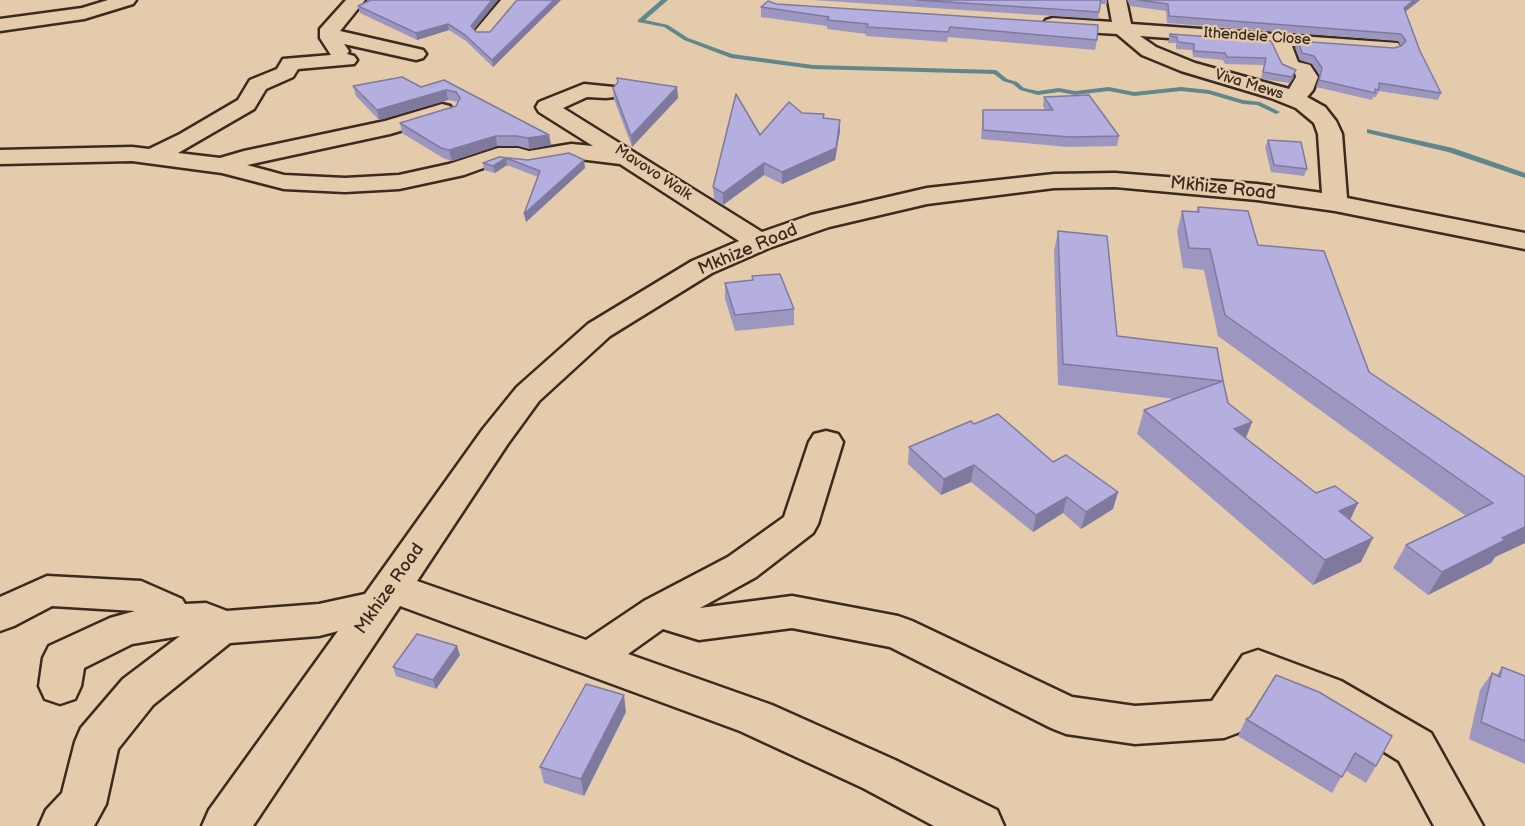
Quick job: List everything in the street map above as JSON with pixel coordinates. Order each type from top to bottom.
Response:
[{"type":"street","points":[[0,25],[84,13],[127,0]]},
{"type":"street","points":[[153,156],[188,139],[246,104],[258,85],[286,73],[291,63],[351,64],[330,38],[330,29],[356,0]]},
{"type":"street","points":[[484,32],[511,0]]},
{"type":"street","points":[[1118,0],[1123,29]]},
{"type":"street","name":"Ithendele Close","points":[[1030,22],[1391,47]]},
{"type":"street","name":"Viva Mews","points":[[1123,29],[1132,39],[1165,58],[1292,98],[1317,112],[1325,121],[1330,134],[1335,203]]},
{"type":"street","points":[[330,38],[339,37],[416,54]]},
{"type":"street","points":[[1279,39],[1290,66],[1303,69],[1307,77],[1302,90],[1292,98]]},
{"type":"street","name":"Mavovo Walk","points":[[606,92],[584,90],[547,107],[759,242]]},
{"type":"street","points":[[223,166],[244,158],[390,127],[449,109]]},
{"type":"street","points":[[0,157],[132,154],[223,166],[284,182],[345,185],[399,182],[455,170],[498,155],[518,154],[529,158],[571,151],[630,158]]},
{"type":"street","name":"Mkhize Road","points":[[226,826],[495,437],[528,394],[599,330],[702,267],[759,242],[820,221],[878,206],[927,196],[1054,181],[1165,182],[1335,203],[1525,240]]},
{"type":"street","points":[[590,659],[658,612],[742,567],[800,524],[826,442]]},
{"type":"street","points":[[0,615],[47,591],[56,591],[141,596],[168,610],[170,621]]},
{"type":"street","points":[[63,826],[83,804],[97,742],[138,692],[221,628],[319,620],[385,597],[590,659],[756,718],[879,774],[980,826]]},
{"type":"street","points":[[658,612],[699,624],[792,612],[898,632],[1066,715],[1135,725],[1224,719],[1258,667],[1326,694],[1415,747],[1459,826]]},
{"type":"street","points":[[60,686],[64,658],[124,629],[170,621],[206,619],[221,628]]},
{"type":"building","points":[[371,0],[492,0],[471,26],[476,32],[490,32],[517,0],[554,0],[492,60],[465,35],[448,24],[416,33],[358,6]]},
{"type":"building","points":[[917,0],[1101,0],[1099,12]]},
{"type":"building","points":[[1138,0],[1414,0],[1404,8],[1420,51],[1441,93],[1379,83],[1379,90],[1375,89],[1375,93],[1319,80],[1322,68],[1314,56],[1302,53],[1298,41],[1394,48],[1406,41],[1401,34],[1169,16],[1168,4]]},
{"type":"building","points":[[768,1],[776,4],[1098,25],[1097,40],[950,27],[948,32],[867,27],[868,24],[827,20],[829,17],[761,7]]},
{"type":"building","points":[[1170,34],[1271,41],[1282,64],[1296,70],[1292,77],[1263,72],[1266,58],[1227,57],[1225,53],[1194,51],[1194,44],[1178,42],[1177,37],[1170,36]]},
{"type":"building","points":[[402,77],[421,87],[444,80],[549,135],[528,138],[496,136],[449,150],[441,148],[400,123],[456,106],[460,98],[456,92],[446,90],[377,110],[353,86]]},
{"type":"building","points":[[617,78],[677,87],[631,136],[613,88],[618,82]]},
{"type":"building","points":[[736,94],[760,135],[789,102],[802,113],[824,114],[823,118],[840,120],[836,148],[782,172],[764,163],[723,193],[713,187]]},
{"type":"building","points":[[1089,95],[1119,136],[1070,137],[983,130],[983,110],[1053,110],[1044,97]]},
{"type":"building","points":[[1268,140],[1301,142],[1307,169],[1274,165]]},
{"type":"building","points":[[569,153],[584,160],[524,214],[540,171],[506,158],[493,166],[483,163],[499,157],[528,160]]},
{"type":"building","points":[[1198,207],[1248,211],[1258,245],[1324,251],[1369,372],[1525,477],[1525,527],[1502,538],[1505,540],[1442,572],[1406,545],[1493,503],[1225,315],[1210,249],[1189,248],[1182,211],[1199,212]]},
{"type":"building","points":[[1058,231],[1107,236],[1117,336],[1217,348],[1223,381],[1063,364]]},
{"type":"building","points":[[780,274],[794,309],[735,315],[725,283],[753,280],[752,276]]},
{"type":"building","points":[[1223,381],[1228,403],[1252,422],[1234,429],[1316,493],[1335,486],[1358,503],[1339,511],[1373,538],[1325,560],[1144,410]]},
{"type":"building","points":[[998,414],[1053,462],[1066,455],[1118,492],[1086,512],[1067,497],[1036,515],[974,465],[944,479],[909,447],[971,421],[974,424]]},
{"type":"building","points":[[417,634],[457,646],[433,680],[393,667]]},
{"type":"building","points":[[1502,667],[1525,676],[1525,741],[1481,722],[1492,673],[1500,677]]},
{"type":"building","points":[[1276,675],[1319,692],[1392,736],[1376,766],[1355,753],[1342,777],[1246,719],[1250,717]]},
{"type":"building","points":[[586,684],[624,695],[581,779],[540,767]]},
{"type":"waterway","points":[[665,0],[640,21],[666,26],[686,39],[731,56],[813,67],[996,72],[1022,89],[1038,93],[1059,90],[1075,93],[1109,89],[1134,94],[1181,89],[1209,92],[1243,102],[1258,103],[1276,112]]},
{"type":"waterway","points":[[1370,131],[1450,150],[1525,176]]}]
